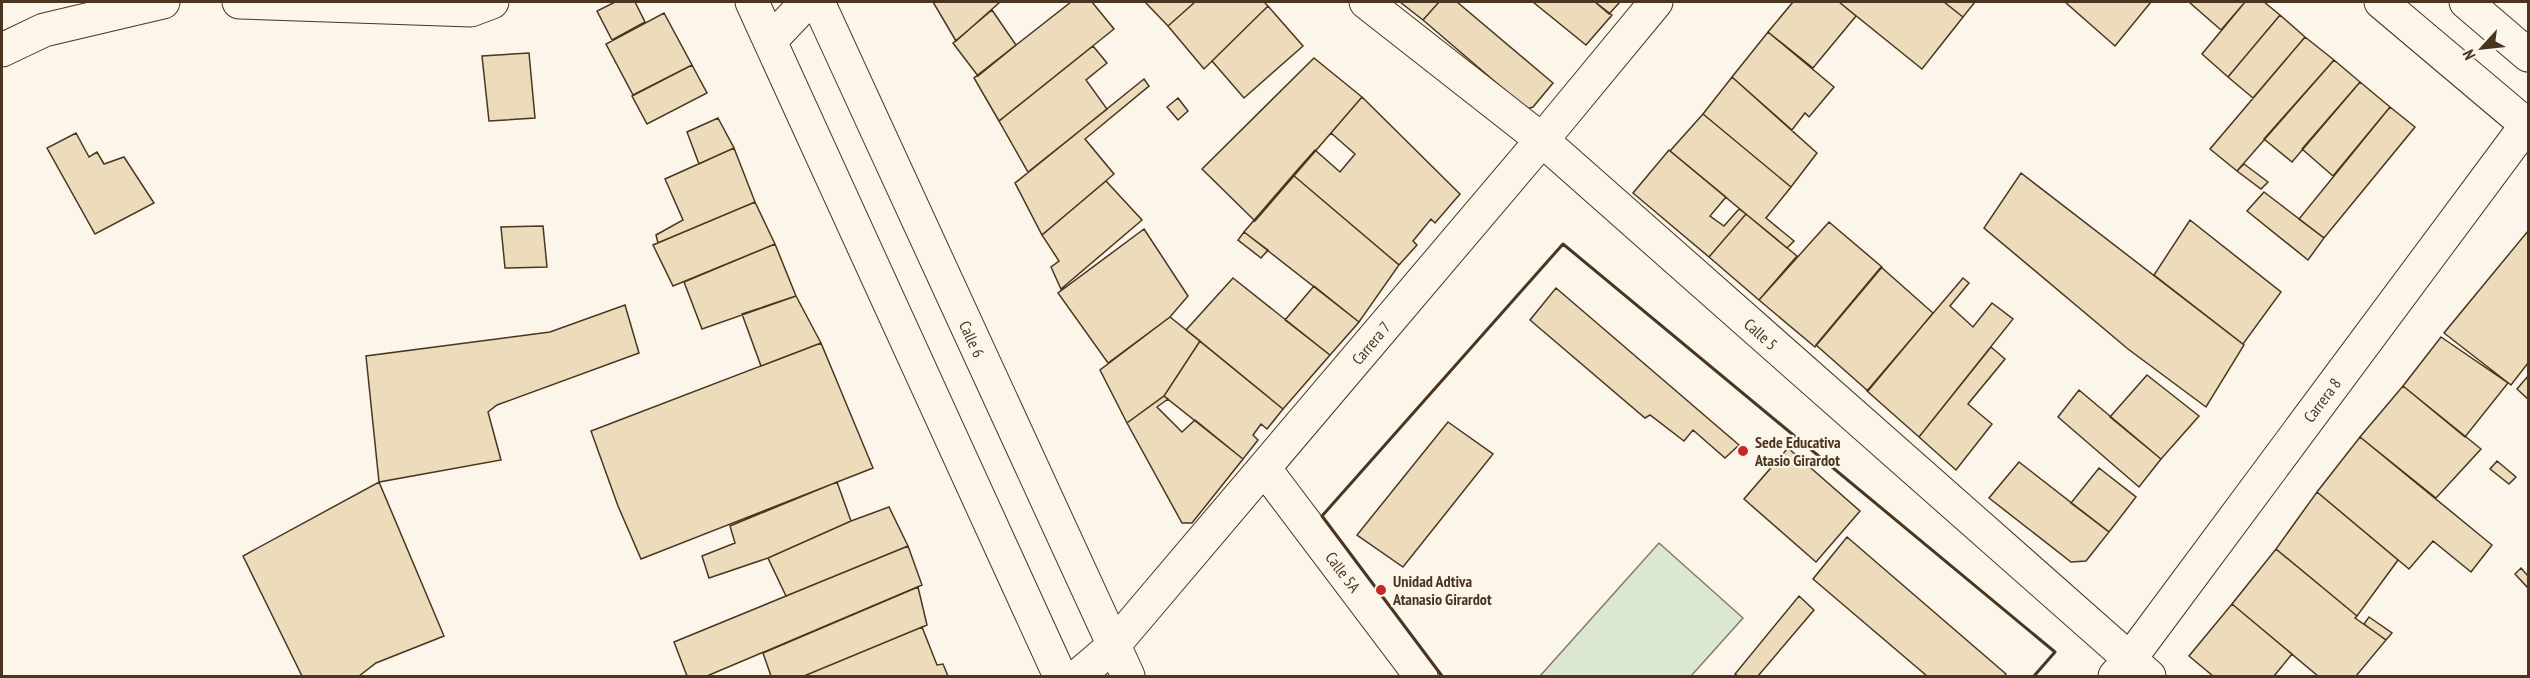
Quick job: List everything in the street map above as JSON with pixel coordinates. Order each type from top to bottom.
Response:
[{"type":"street","points":[[2,50],[44,30],[163,2]]},
{"type":"street","points":[[239,2],[471,10],[492,2]]},
{"type":"street","points":[[752,2],[1060,676]]},
{"type":"street","points":[[770,41],[807,2]]},
{"type":"street","name":"Calle 6","points":[[818,2],[1128,676]]},
{"type":"street","name":"Calle 5","points":[[1366,2],[1542,140],[2131,671]]},
{"type":"street","name":"Carrera 7","points":[[1078,676],[1113,646],[1542,140],[1656,2]]},
{"type":"street","points":[[2381,2],[2528,125]]},
{"type":"street","points":[[2466,2],[2529,55]]},
{"type":"street","name":"Carrera 8","points":[[2131,671],[2528,125]]},
{"type":"street","name":"Calle 5A","points":[[1264,468],[1421,676]]},
{"type":"green space","points":[[1659,543],[1743,618],[1691,676],[1540,676]]},
{"type":"building","points":[[615,2],[635,2],[645,22],[612,40],[597,11]]},
{"type":"building","points":[[933,2],[1000,2],[956,41]]},
{"type":"building","points":[[1071,2],[1092,2],[1114,29],[999,121],[974,78]]},
{"type":"building","points":[[1145,2],[1195,2],[1168,26]]},
{"type":"building","points":[[1195,2],[1264,2],[1268,6],[1204,69],[1168,26]]},
{"type":"building","points":[[1400,2],[1439,2],[1423,20]]},
{"type":"building","points":[[1439,2],[1457,2],[1553,83],[1533,107],[1527,109],[1423,20]]},
{"type":"building","points":[[1533,2],[1595,2],[1612,15],[1586,45]]},
{"type":"building","points":[[1595,2],[1620,2],[1609,14]]},
{"type":"building","points":[[1793,2],[1839,2],[1856,16],[1813,68],[1768,32]]},
{"type":"building","points":[[1839,2],[1944,2],[1963,17],[1922,69]]},
{"type":"building","points":[[1944,2],[1975,2],[1963,17]]},
{"type":"building","points":[[2065,2],[2151,2],[2115,46]]},
{"type":"building","points":[[2189,2],[2245,2],[2221,30]]},
{"type":"building","points":[[2245,2],[2264,2],[2280,15],[2228,77],[2202,54]]},
{"type":"building","points":[[1268,6],[1303,46],[1244,98],[1212,61]]},
{"type":"building","points":[[992,10],[1016,45],[978,76],[953,43]]},
{"type":"building","points":[[664,13],[692,65],[633,95],[606,44]]},
{"type":"building","points":[[2280,15],[2305,37],[2253,98],[2228,77]]},
{"type":"building","points":[[1768,32],[1834,87],[1809,117],[1805,113],[1792,130],[1732,77]]},
{"type":"building","points":[[2305,37],[2334,60],[2237,171],[2210,149]]},
{"type":"building","points":[[1093,46],[1107,63],[1086,80],[1107,109],[1028,172],[999,121]]},
{"type":"building","points":[[529,53],[535,118],[489,121],[482,56]]},
{"type":"building","points":[[1314,58],[1362,97],[1255,221],[1202,169]]},
{"type":"building","points":[[2334,60],[2360,82],[2292,162],[2264,139]]},
{"type":"building","points":[[692,65],[707,93],[647,124],[632,96]]},
{"type":"building","points":[[1732,77],[1817,153],[1791,187],[1703,114]]},
{"type":"building","points":[[1144,79],[1149,86],[1085,139],[1114,174],[1042,235],[1015,183]]},
{"type":"building","points":[[2360,82],[2390,107],[2333,176],[2302,149]]},
{"type":"building","points":[[1362,97],[1460,194],[1435,223],[1431,219],[1413,241],[1417,245],[1399,265],[1293,175],[1315,150],[1340,172],[1355,154],[1331,133]]},
{"type":"building","points":[[1178,98],[1188,111],[1178,120],[1167,107]]},
{"type":"building","points":[[2390,107],[2415,127],[2324,238],[2299,219]]},
{"type":"building","points":[[1703,114],[1791,187],[1766,218],[1794,241],[1787,248],[1670,151]]},
{"type":"building","points":[[718,118],[734,148],[699,164],[687,132]]},
{"type":"building","points":[[76,133],[89,157],[97,152],[104,164],[124,157],[154,203],[95,234],[47,148]]},
{"type":"building","points":[[734,148],[755,202],[658,243],[656,235],[683,220],[665,179]]},
{"type":"building","points":[[1669,150],[1726,197],[1710,216],[1724,226],[1739,209],[1746,214],[1709,257],[1633,193]]},
{"type":"building","points":[[2244,164],[2268,182],[2261,189],[2237,171]]},
{"type":"building","points":[[2021,173],[2244,345],[2206,407],[2128,349],[1984,228]]},
{"type":"building","points":[[1293,175],[1399,265],[1359,322],[1244,232]]},
{"type":"building","points":[[1106,181],[1142,220],[1061,289],[1051,267],[1059,261],[1042,235]]},
{"type":"building","points":[[2264,192],[2324,238],[2308,260],[2247,211]]},
{"type":"building","points":[[755,202],[775,244],[673,286],[653,245]]},
{"type":"building","points":[[1746,214],[1797,256],[1759,300],[1709,257]]},
{"type":"building","points":[[2190,220],[2281,292],[2243,344],[2154,275]]},
{"type":"building","points":[[1829,222],[1882,267],[1815,347],[1759,300]]},
{"type":"building","points":[[543,226],[547,267],[505,268],[501,227]]},
{"type":"building","points":[[1144,229],[1188,296],[1170,317],[1108,363],[1058,293]]},
{"type":"building","points":[[2528,231],[2528,363],[2511,385],[2444,333]]},
{"type":"building","points":[[1244,232],[1268,250],[1261,258],[1238,240]]},
{"type":"building","points":[[775,244],[796,296],[702,329],[684,282]]},
{"type":"building","points":[[1881,267],[1933,313],[1868,391],[1816,345]]},
{"type":"building","points":[[1233,278],[1330,355],[1283,409],[1186,330]]},
{"type":"building","points":[[1963,278],[1969,283],[1950,306],[1973,327],[1992,303],[2013,319],[1919,437],[1867,391]]},
{"type":"building","points":[[1314,286],[1359,322],[1330,355],[1285,320]]},
{"type":"building","points":[[1556,288],[1739,445],[1725,458],[1693,430],[1684,441],[1650,415],[1645,418],[1530,320]]},
{"type":"building","points":[[796,296],[821,343],[761,366],[742,314]]},
{"type":"building","points":[[625,305],[639,353],[497,405],[488,412],[501,460],[379,482],[366,356],[550,332]]},
{"type":"building","points":[[1170,317],[1200,341],[1164,396],[1127,423],[1100,370]]},
{"type":"building","points":[[2441,337],[2508,383],[2465,437],[2403,386]]},
{"type":"building","points":[[1200,341],[1283,409],[1267,429],[1261,424],[1253,435],[1258,440],[1243,459],[1164,396]]},
{"type":"building","points":[[821,343],[873,468],[641,559],[618,506],[591,431]]},
{"type":"building","points":[[1991,347],[2005,359],[1968,404],[1992,424],[1956,470],[1919,437]]},
{"type":"building","points":[[2147,375],[2199,416],[2161,459],[2110,417]]},
{"type":"building","points":[[2528,376],[2528,399],[2517,389]]},
{"type":"building","points":[[2403,386],[2481,449],[2436,498],[2360,437]]},
{"type":"building","points":[[2079,390],[2161,459],[2139,487],[2058,417]]},
{"type":"building","points":[[1164,396],[1168,399],[1157,407],[1182,432],[1195,420],[1243,459],[1192,523],[1182,523],[1127,423]]},
{"type":"building","points":[[1448,422],[1493,454],[1403,567],[1357,535]]},
{"type":"building","points":[[2360,437],[2492,545],[2471,572],[2433,541],[2409,569],[2317,492]]},
{"type":"building","points":[[1788,448],[1860,511],[1816,562],[1744,499]]},
{"type":"building","points":[[2497,461],[2516,477],[2509,484],[2490,469]]},
{"type":"building","points":[[2019,462],[2109,532],[2086,561],[2071,562],[1989,498]]},
{"type":"building","points":[[2099,468],[2136,497],[2109,532],[2071,503]]},
{"type":"building","points":[[379,482],[444,636],[376,663],[359,676],[302,676],[243,556]]},
{"type":"building","points":[[837,482],[851,521],[768,558],[709,578],[702,556],[735,543],[730,526]]},
{"type":"building","points":[[2317,492],[2398,560],[2357,616],[2276,549]]},
{"type":"building","points":[[889,507],[908,546],[786,596],[768,558],[851,521]]},
{"type":"building","points":[[1847,537],[2006,674],[2004,676],[1927,676],[1813,579]]},
{"type":"building","points":[[908,546],[922,585],[707,676],[687,676],[674,642]]},
{"type":"building","points":[[2276,549],[2357,616],[2355,618],[2386,640],[2356,676],[2318,676],[2232,604]]},
{"type":"building","points":[[2521,568],[2528,576],[2528,588],[2515,574]]},
{"type":"building","points":[[918,587],[927,625],[804,676],[771,676],[763,653]]},
{"type":"building","points":[[1799,596],[1814,610],[1758,676],[1735,674]]},
{"type":"building","points":[[2232,604],[2292,654],[2274,676],[2213,676],[2189,656]]},
{"type":"building","points":[[2369,617],[2392,633],[2386,640],[2364,624]]},
{"type":"building","points":[[922,627],[937,665],[943,664],[948,676],[804,676]]},
{"type":"wall","points":[[1442,676],[1322,516],[1563,244],[2055,652],[2034,676]]},
{"type":"place","name":"Sede Educativa Atasio Girardot","points":[[1743,451]]},
{"type":"place","name":"Unidad Adtiva Atanasio Girardot","points":[[1381,590]]}]
